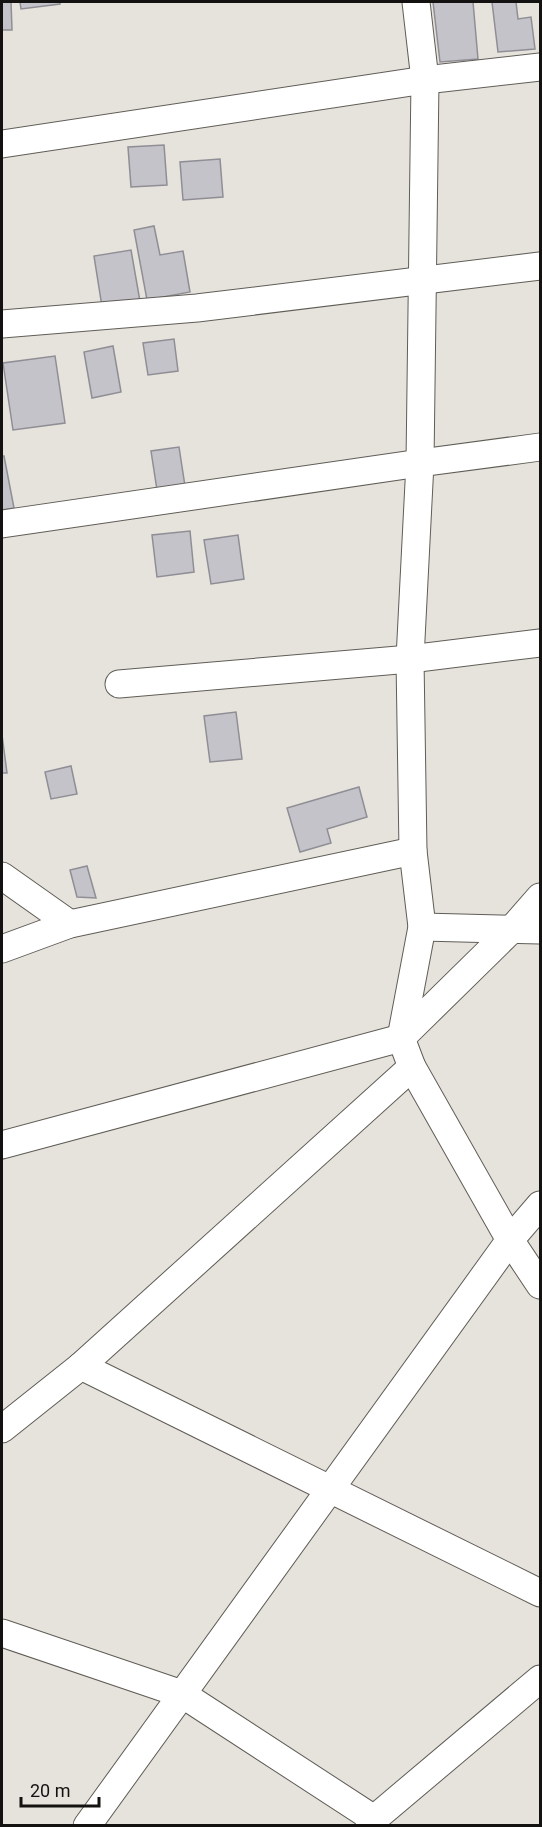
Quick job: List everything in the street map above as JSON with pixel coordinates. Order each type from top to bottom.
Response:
[{"type":"street","points":[[416,2],[424,80],[420,463],[410,659],[413,851],[422,927],[401,1038],[412,1066],[510,1240],[540,1285]]},
{"type":"street","points":[[2,144],[424,80],[540,67]]},
{"type":"street","points":[[2,324],[197,309],[540,266]]},
{"type":"street","points":[[2,524],[540,447]]},
{"type":"street","points":[[119,684],[410,659],[540,643]]},
{"type":"street","points":[[2,949],[70,924],[413,851]]},
{"type":"street","points":[[2,876],[70,924]]},
{"type":"street","points":[[2,1145],[401,1038],[512,929],[540,897]]},
{"type":"street","points":[[422,927],[540,930]]},
{"type":"street","points":[[2,1429],[81,1365],[412,1066]]},
{"type":"street","points":[[87,1826],[510,1240],[540,1205]]},
{"type":"street","points":[[81,1365],[540,1593]]},
{"type":"street","points":[[2,1633],[182,1694],[372,1822],[540,1679]]},
{"type":"building","points":[[2,2],[11,2],[12,30],[2,30]]},
{"type":"building","points":[[20,2],[60,2],[60,4],[21,9]]},
{"type":"building","points":[[433,2],[473,2],[478,59],[440,62]]},
{"type":"building","points":[[492,2],[516,2],[518,19],[531,17],[535,49],[498,52]]},
{"type":"building","points":[[164,145],[167,185],[131,187],[128,147]]},
{"type":"building","points":[[220,159],[223,197],[183,200],[180,162]]},
{"type":"building","points":[[154,226],[160,255],[183,251],[190,292],[147,300],[134,230]]},
{"type":"building","points":[[131,250],[141,307],[103,313],[94,256]]},
{"type":"building","points":[[174,339],[178,371],[148,375],[143,343]]},
{"type":"building","points":[[113,346],[121,392],[92,398],[84,352]]},
{"type":"building","points":[[55,356],[65,423],[13,430],[3,363]]},
{"type":"building","points":[[179,447],[185,486],[157,490],[151,451]]},
{"type":"building","points":[[2,456],[4,456],[14,508],[2,510]]},
{"type":"building","points":[[190,531],[194,572],[157,577],[152,535]]},
{"type":"building","points":[[238,535],[244,579],[211,584],[204,540]]},
{"type":"building","points":[[236,712],[242,759],[210,762],[204,716]]},
{"type":"building","points":[[2,735],[7,773],[2,773]]},
{"type":"building","points":[[71,766],[77,794],[51,799],[45,772]]},
{"type":"building","points":[[359,787],[367,817],[327,829],[331,843],[300,852],[287,808]]},
{"type":"building","points":[[87,866],[96,898],[77,897],[70,870]]}]
